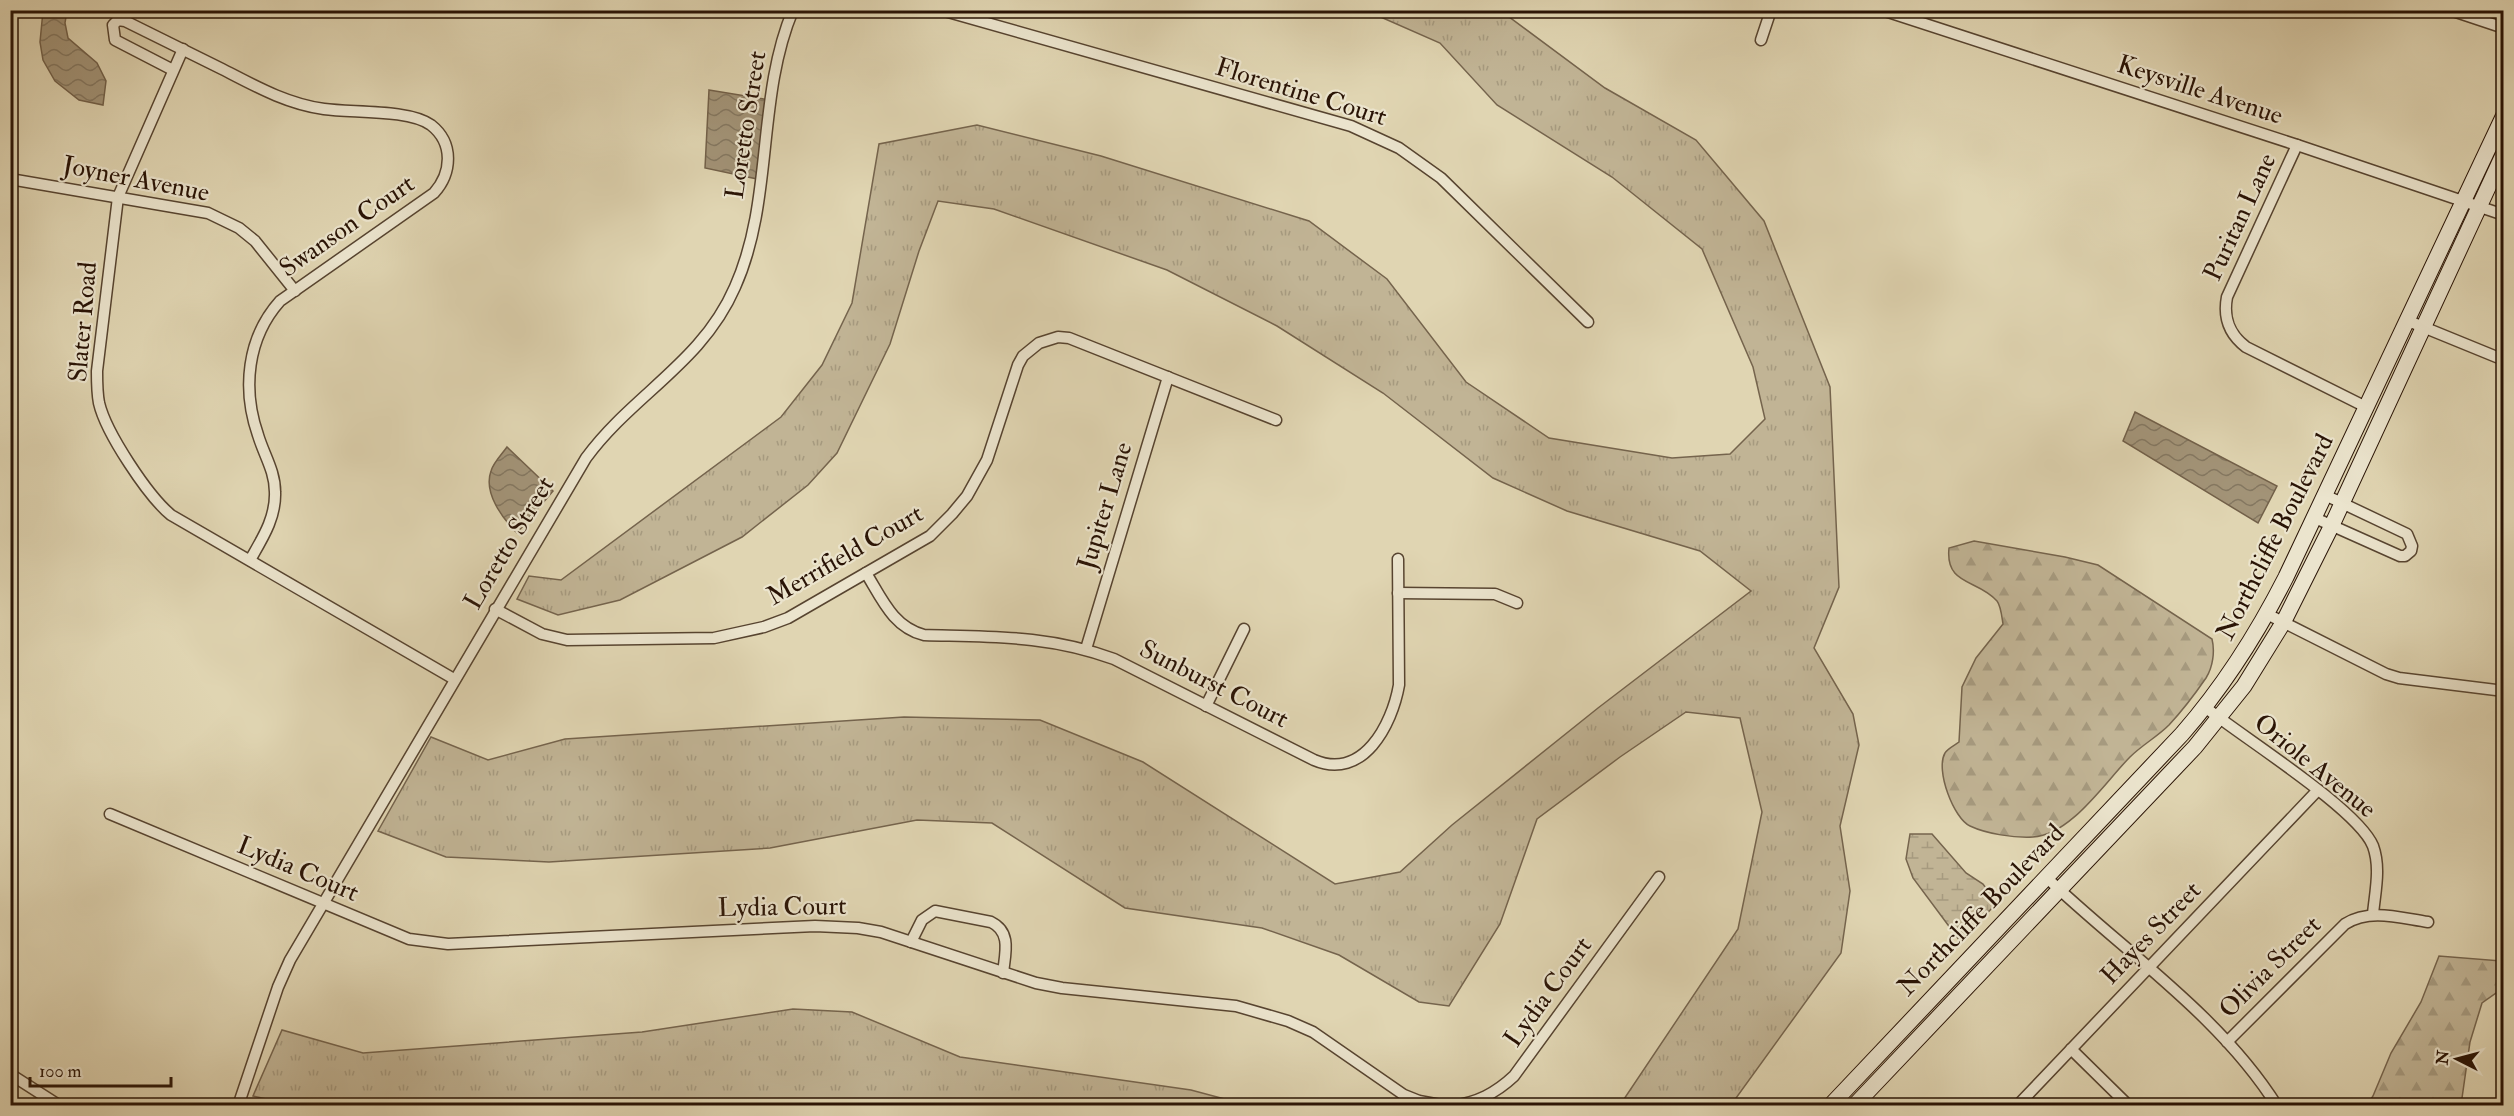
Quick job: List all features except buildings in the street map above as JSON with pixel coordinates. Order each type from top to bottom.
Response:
[{"type":"main road","name":"Northcliffe Boulevard","points":[[1830,1106],[2205,707],[2229,675],[2267,614],[2315,518],[2462,200],[2501,125]]},
{"type":"main road","name":"Northcliffe Boulevard","points":[[1854,1106],[2195,747],[2244,686],[2283,623],[2332,525],[2504,153]]},
{"type":"street","name":"Loretto Street","points":[[238,1106],[278,987],[294,952],[586,458],[616,421],[679,367],[698,347],[719,318],[735,288],[751,241],[777,63],[793,10]]},
{"type":"street","name":"Florentine Court","points":[[941,10],[1351,126],[1375,136],[1399,148],[1441,178],[1587,322]]},
{"type":"street","points":[[1761,40],[1771,10]]},
{"type":"street","name":"Keysville Avenue","points":[[1882,10],[2504,215]]},
{"type":"street","points":[[2450,10],[2504,28]]},
{"type":"street","name":"Swanson Court","points":[[173,70],[115,40],[113,25],[118,20],[124,21],[287,100],[325,109],[411,117],[430,124],[443,138],[448,156],[445,178],[434,193],[295,291],[272,310],[263,324],[252,353],[250,404],[258,437],[274,477],[275,492],[271,519],[250,560]]},
{"type":"street","name":"Slater Road","points":[[183,50],[118,197],[97,371],[98,397],[105,420],[141,481],[159,505],[171,515],[454,679]]},
{"type":"street","name":"Puritan Lane","points":[[2297,145],[2227,297],[2225,315],[2232,334],[2246,348],[2366,407]]},
{"type":"street","name":"Joyner Avenue","points":[[10,179],[190,209],[224,220],[239,228],[261,246],[295,291]]},
{"type":"street","points":[[2406,320],[2504,360]]},
{"type":"street","name":"Merrifield Court","points":[[495,609],[542,634],[567,640],[714,638],[764,627],[788,618],[930,536],[952,514],[968,496],[987,460],[1018,365],[1030,348],[1048,339],[1069,338],[1276,420]]},
{"type":"street","name":"Jupiter Lane","points":[[1086,649],[1168,377]]},
{"type":"street","points":[[2315,518],[2400,556],[2405,556],[2411,551],[2412,546],[2407,534],[2325,495]]},
{"type":"street","name":"Sunburst Court","points":[[866,573],[893,618],[914,633],[1039,639],[1086,649],[1114,660],[1321,763],[1340,765],[1356,760],[1364,754],[1384,728],[1396,700],[1399,685],[1398,559]]},
{"type":"street","points":[[1398,593],[1495,594],[1517,603]]},
{"type":"street","points":[[2267,614],[2386,674],[2399,678],[2504,691]]},
{"type":"street","points":[[1206,706],[1244,628]]},
{"type":"street","name":"Oriole Avenue","points":[[2205,707],[2359,825],[2373,847],[2377,870],[2373,914]]},
{"type":"street","name":"Hayes Street","points":[[2017,1106],[2317,791]]},
{"type":"street","name":"Lydia Court","points":[[110,814],[408,939],[448,944],[836,926],[881,932],[1003,973],[1062,988],[1212,1003],[1262,1012],[1313,1032],[1404,1095],[1419,1101],[1446,1106]]},
{"type":"street","name":"Lydia Court","points":[[1451,1106],[1490,1095],[1514,1076],[1659,877]]},
{"type":"street","points":[[2046,877],[2149,967],[2227,1042],[2251,1068],[2277,1106]]},
{"type":"street","points":[[911,942],[922,920],[935,911],[991,922],[998,925],[1005,938],[1003,973]]},
{"type":"street","points":[[2373,914],[2428,922]]},
{"type":"street","name":"Olivia Street","points":[[2227,1042],[2345,924],[2361,916],[2373,914]]},
{"type":"street","points":[[2071,1049],[2129,1106]]},
{"type":"street","points":[[10,1074],[60,1106]]},
{"type":"green space","points":[[1367,11],[1501,11],[1605,88],[1696,140],[1764,221],[1830,387],[1839,587],[1814,648],[1853,714],[1859,745],[1840,826],[1850,891],[1841,953],[1731,1105],[1620,1105],[1738,929],[1762,812],[1740,718],[1686,712],[1620,757],[1537,819],[1500,924],[1449,1006],[1419,1002],[1339,955],[1262,928],[1125,908],[992,823],[917,820],[770,848],[549,862],[446,857],[378,831],[431,737],[488,760],[565,739],[904,717],[1040,720],[1143,762],[1335,884],[1400,872],[1452,825],[1598,708],[1751,591],[1700,551],[1567,511],[1493,478],[1383,393],[1277,326],[1167,270],[994,209],[938,201],[919,251],[890,344],[837,453],[808,485],[742,537],[620,600],[558,615],[517,599],[529,576],[561,580],[781,417],[822,365],[852,303],[879,144],[977,125],[1101,156],[1309,221],[1387,279],[1466,382],[1549,438],[1672,458],[1730,454],[1765,419],[1753,367],[1702,249],[1612,177],[1497,105],[1440,43]]},
{"type":"green space","points":[[1974,541],[2098,565],[2212,639],[2213,659],[2208,674],[2179,714],[2130,757],[2074,817],[2047,834],[2033,837],[2009,836],[1970,826],[1964,822],[1952,804],[1944,782],[1942,771],[1945,753],[1959,742],[1962,687],[1976,658],[2003,624],[1997,601],[1981,589],[1964,581],[1952,569],[1949,548]]},
{"type":"green space","points":[[1910,834],[1932,834],[1966,873],[1983,884],[1997,903],[1960,941],[1913,878],[1906,859]]},
{"type":"green space","points":[[2503,943],[2503,988],[2482,1003],[2470,1042],[2461,1105],[2367,1105],[2391,1053],[2421,1002],[2439,956],[2501,961]]},
{"type":"green space","points":[[793,1009],[852,1012],[960,1057],[1191,1090],[1247,1105],[298,1106],[253,1096],[282,1030],[363,1053],[642,1032]]},
{"type":"water","points":[[43,11],[67,11],[65,23],[68,38],[97,63],[106,81],[103,105],[79,100],[55,81],[43,60],[40,42]]},
{"type":"water","points":[[709,90],[770,100],[762,180],[705,168]]},
{"type":"water","points":[[2135,412],[2277,486],[2258,523],[2123,441]]},
{"type":"water","points":[[507,447],[553,491],[517,533],[496,505],[490,488],[489,479],[492,468]]}]
